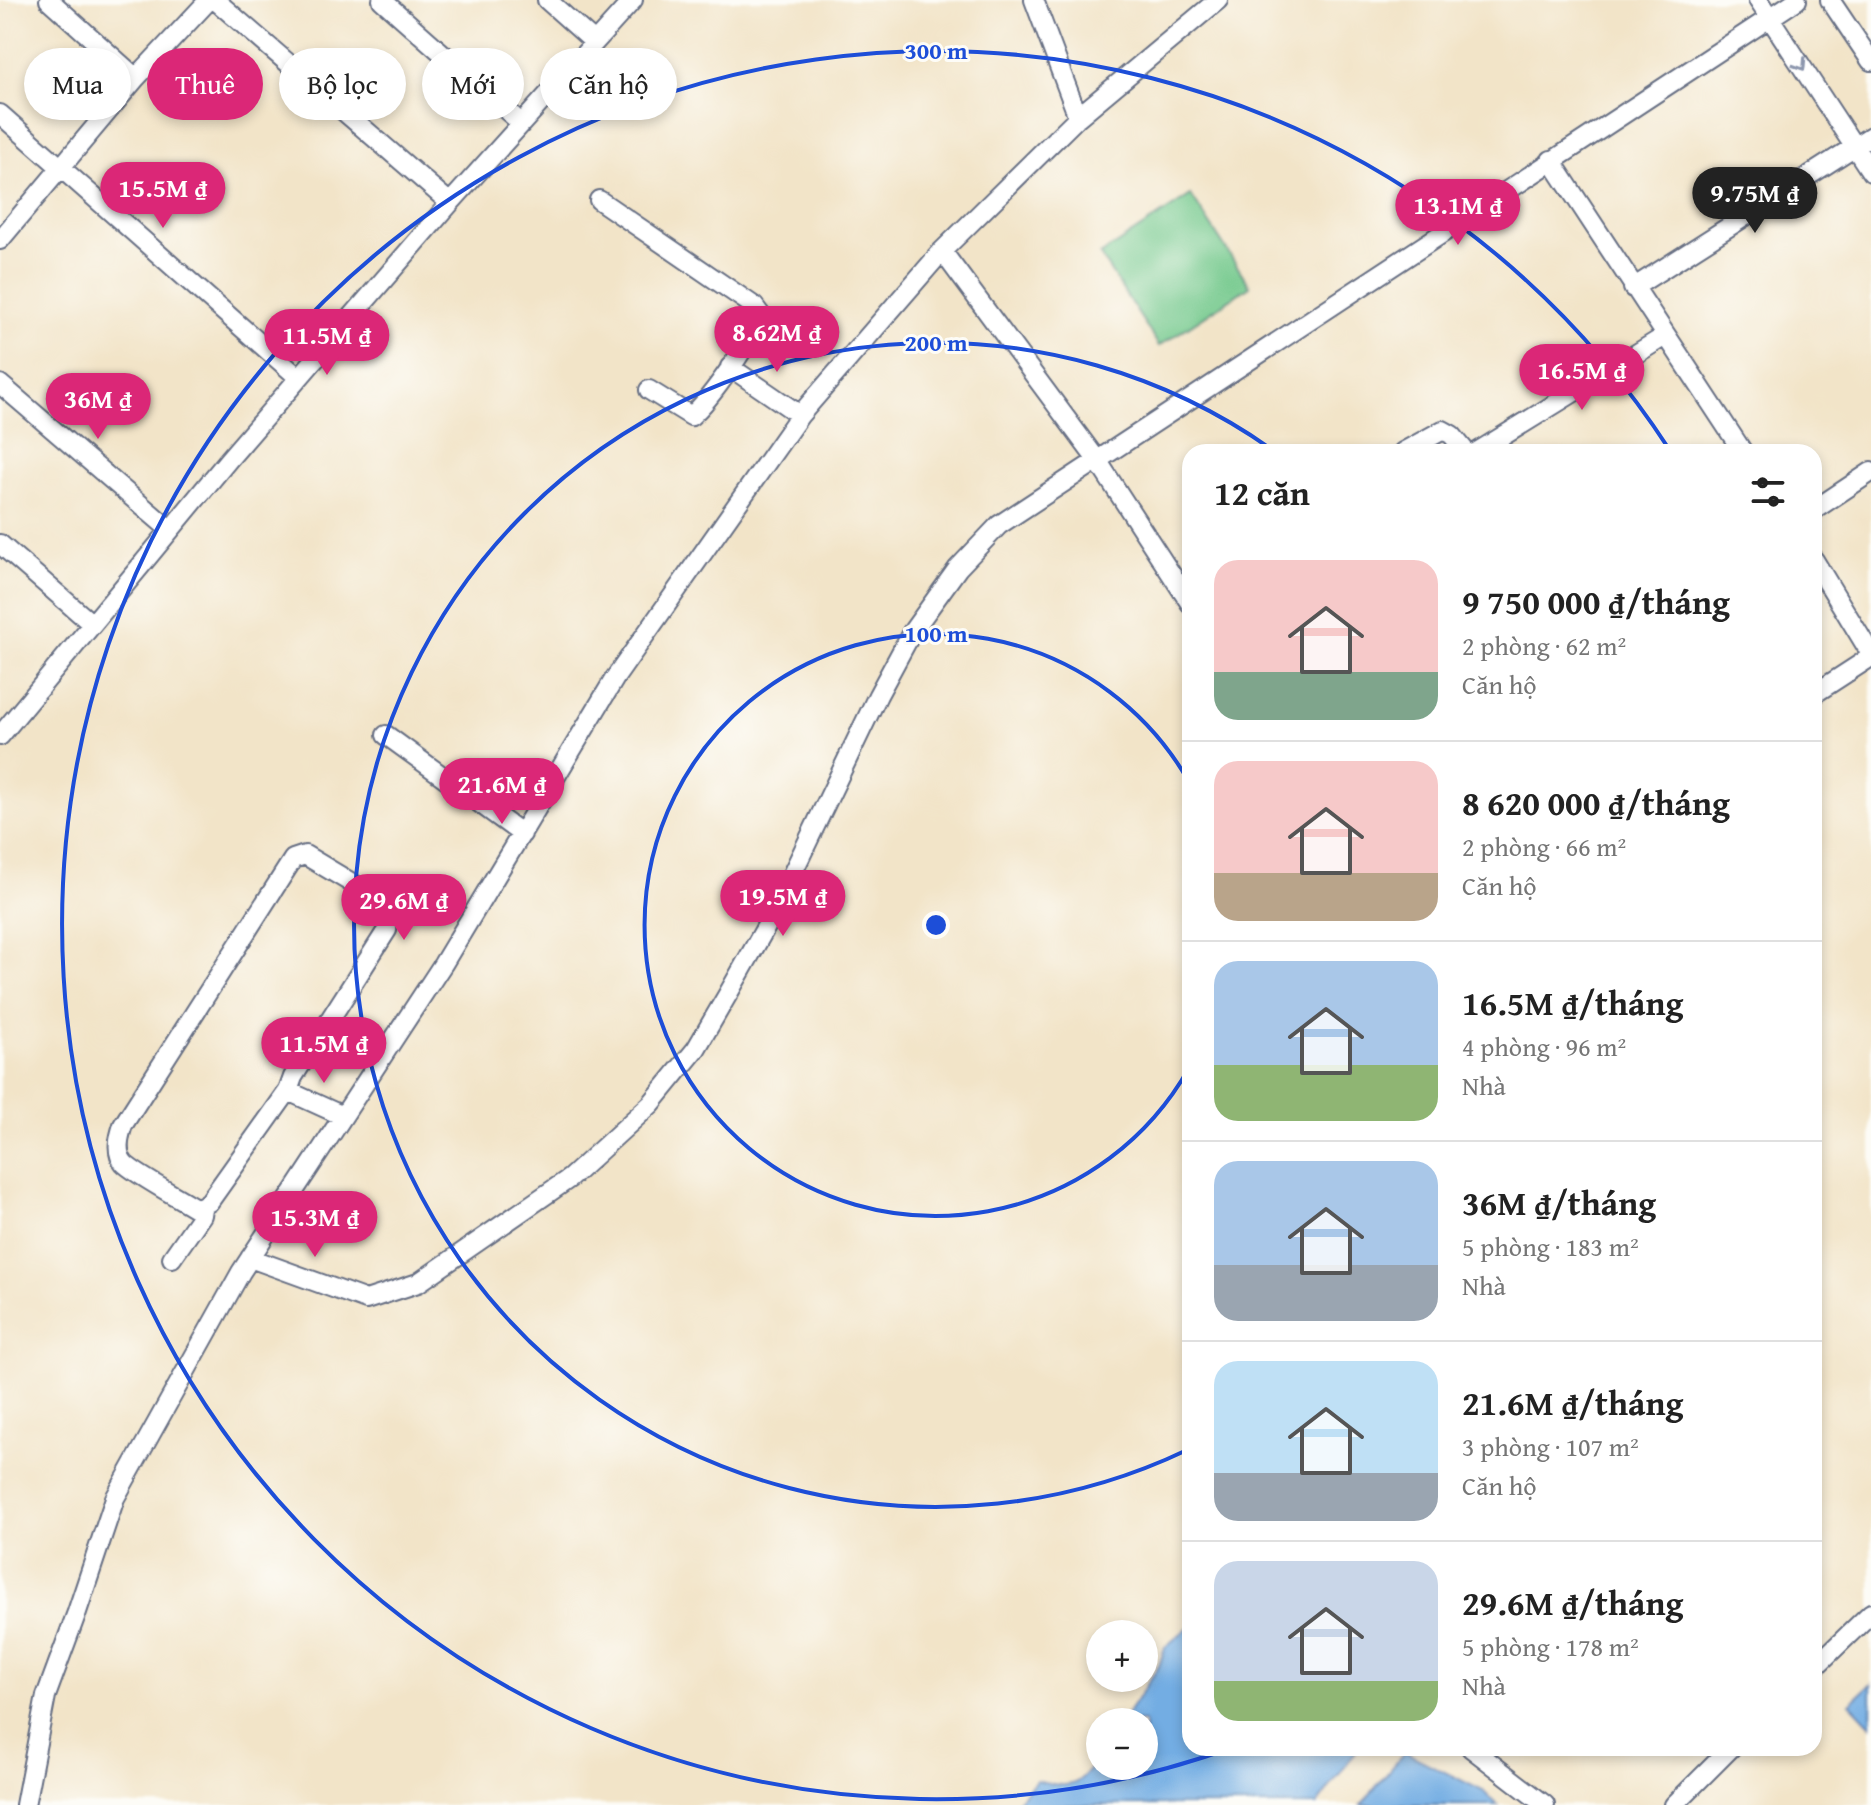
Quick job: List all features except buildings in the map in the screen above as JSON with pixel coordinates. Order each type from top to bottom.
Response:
[{"type":"street","points":[[49,0],[136,78]]},
{"type":"street","points":[[0,240],[136,78],[212,0],[450,203]]},
{"type":"street","points":[[382,0],[521,123]]},
{"type":"street","points":[[547,0],[593,41]]},
{"type":"street","points":[[2,731],[169,529],[450,203],[633,0]]},
{"type":"street","points":[[1034,0],[1078,117]]},
{"type":"street","points":[[25,1805],[46,1696],[115,1498],[250,1258],[443,964],[615,678],[800,415],[942,251],[1078,117],[1218,0]]},
{"type":"street","points":[[1758,0],[1871,172]]},
{"type":"street","points":[[250,1258],[366,1300],[418,1283],[570,1178],[651,1104],[696,1049],[757,943],[912,632],[958,568],[999,525],[1797,0]]},
{"type":"street","points":[[1830,0],[1871,61]]},
{"type":"street","points":[[0,114],[299,378]]},
{"type":"street","points":[[1633,288],[1871,136]]},
{"type":"street","points":[[1551,160],[1738,444]]},
{"type":"street","points":[[599,200],[754,306],[760,314],[730,367],[691,416],[649,390]]},
{"type":"street","points":[[942,251],[1097,460],[1182,584]]},
{"type":"street","points":[[1490,444],[1665,336]]},
{"type":"street","points":[[730,367],[800,415]]},
{"type":"street","points":[[0,384],[169,529]]},
{"type":"street","points":[[1418,444],[1443,430],[1459,444]]},
{"type":"street","points":[[1822,505],[1871,472]]},
{"type":"street","points":[[0,544],[92,624]]},
{"type":"street","points":[[1822,573],[1871,655],[1822,689]]},
{"type":"street","points":[[386,735],[522,834]]},
{"type":"street","points":[[172,1258],[202,1215],[203,1208],[288,1091],[293,1077],[387,930],[388,918],[382,901],[305,855],[293,859],[123,1125],[119,1136],[118,1145],[125,1164],[197,1209],[203,1208]]},
{"type":"street","points":[[288,1091],[343,1116]]},
{"type":"street","points":[[1822,1660],[1871,1613]]},
{"type":"street","points":[[1481,1756],[1545,1805]]},
{"type":"street","points":[[1674,1805],[1723,1756]]},
{"type":"green space","points":[[1191,195],[1250,286],[1159,346],[1100,255]]},
{"type":"water","points":[[1182,1633],[1182,1756],[1352,1756],[1317,1805],[1014,1805],[1036,1780],[1067,1785],[1086,1774],[1086,1780],[1158,1780],[1158,1708],[1131,1708],[1142,1692],[1158,1692],[1159,1666],[1165,1647]]},
{"type":"water","points":[[1871,1684],[1871,1725],[1850,1703]]},
{"type":"water","points":[[1402,1756],[1413,1756],[1485,1792],[1498,1805],[1361,1805]]}]
